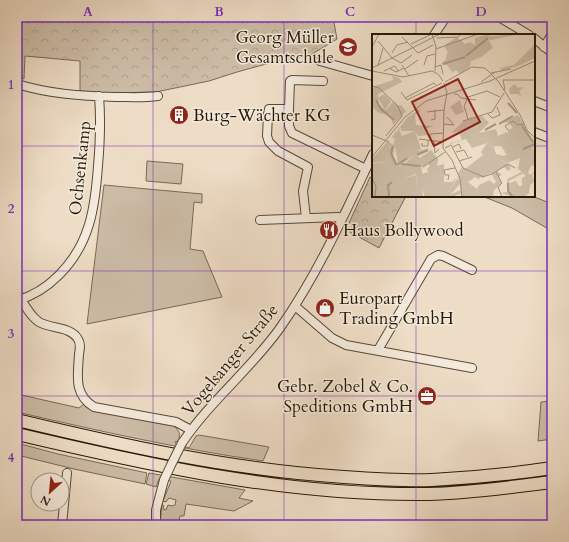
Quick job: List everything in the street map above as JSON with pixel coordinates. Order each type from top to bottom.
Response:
[{"type":"highway","points":[[17,420],[196,459],[304,474],[370,479],[431,480],[494,475],[552,468]]},
{"type":"highway","points":[[17,434],[176,470],[302,488],[370,493],[429,494],[497,489],[552,482]]},
{"type":"street","points":[[435,34],[446,17]]},
{"type":"street","points":[[499,17],[527,34]]},
{"type":"street","points":[[544,47],[552,34]]},
{"type":"street","points":[[535,39],[552,53]]},
{"type":"street","points":[[320,61],[372,76]]},
{"type":"street","points":[[323,81],[290,81],[289,126],[292,133],[366,169]]},
{"type":"street","points":[[17,84],[33,90],[60,94],[99,96],[158,96]]},
{"type":"street","name":"Ochsenkamp","points":[[99,96],[100,141],[94,207],[86,235],[74,258],[56,278],[45,288],[18,297],[33,316],[40,322],[49,327],[68,331],[78,340],[80,348],[77,380],[82,397],[87,402],[94,407],[176,422],[192,430]]},
{"type":"street","points":[[535,100],[552,108]]},
{"type":"street","points":[[289,109],[270,109],[268,114],[267,136],[269,142],[278,151],[308,167],[303,191],[306,218]]},
{"type":"street","points":[[535,132],[552,140]]},
{"type":"street","name":"Vogelsanger Straße","points":[[156,525],[156,510],[164,480],[182,443],[267,345],[295,306],[332,240],[372,156]]},
{"type":"street","points":[[260,220],[342,218]]},
{"type":"street","points":[[378,350],[431,259],[438,255],[443,256],[472,270]]},
{"type":"street","points":[[295,306],[339,342],[355,347],[472,368]]},
{"type":"street","points":[[62,525],[63,512]]},
{"type":"green space","points":[[17,17],[333,17],[337,39],[309,56],[277,61],[209,81],[156,92],[103,93],[80,91],[80,61],[25,56],[24,79],[17,77]]},
{"type":"green space","points":[[147,161],[183,164],[181,184],[146,181]]},
{"type":"green space","points":[[370,177],[372,178],[372,197],[405,197],[379,248],[350,232],[353,225],[349,223]]},
{"type":"green space","points":[[104,185],[202,194],[202,203],[194,202],[190,249],[203,251],[222,297],[87,324]]},
{"type":"green space","points":[[484,197],[534,197],[552,204],[552,231],[512,208]]},
{"type":"green space","points":[[17,394],[79,408],[84,404],[175,425],[179,432],[179,438],[175,443],[189,448],[196,436],[199,435],[269,447],[263,461],[201,451],[109,433],[17,412]]},
{"type":"green space","points":[[552,401],[552,439],[538,441],[541,402]]},
{"type":"green space","points":[[17,426],[166,459],[165,461],[17,428]]},
{"type":"green space","points":[[17,443],[58,454],[147,473],[145,484],[17,455]]},
{"type":"green space","points":[[179,462],[280,479],[278,480],[178,464]]},
{"type":"green space","points":[[149,473],[245,490],[239,498],[253,501],[234,511],[186,504],[184,516],[180,516],[178,525],[160,525],[162,504],[164,506],[163,509],[166,510],[168,505],[175,505],[176,500],[169,498],[166,502],[163,501],[171,481],[159,479],[156,487],[146,484]]},
{"type":"place","name":"Georg Müller Gesamtschule","points":[[348,47]]},
{"type":"place","name":"Burg-Wächter KG","points":[[179,115]]},
{"type":"place","name":"Haus Bollywood","points":[[329,230]]},
{"type":"place","name":"Europart Trading GmbH","points":[[325,308]]},
{"type":"place","name":"Gebr. Zobel & Co. Speditions GmbH","points":[[427,396]]}]
